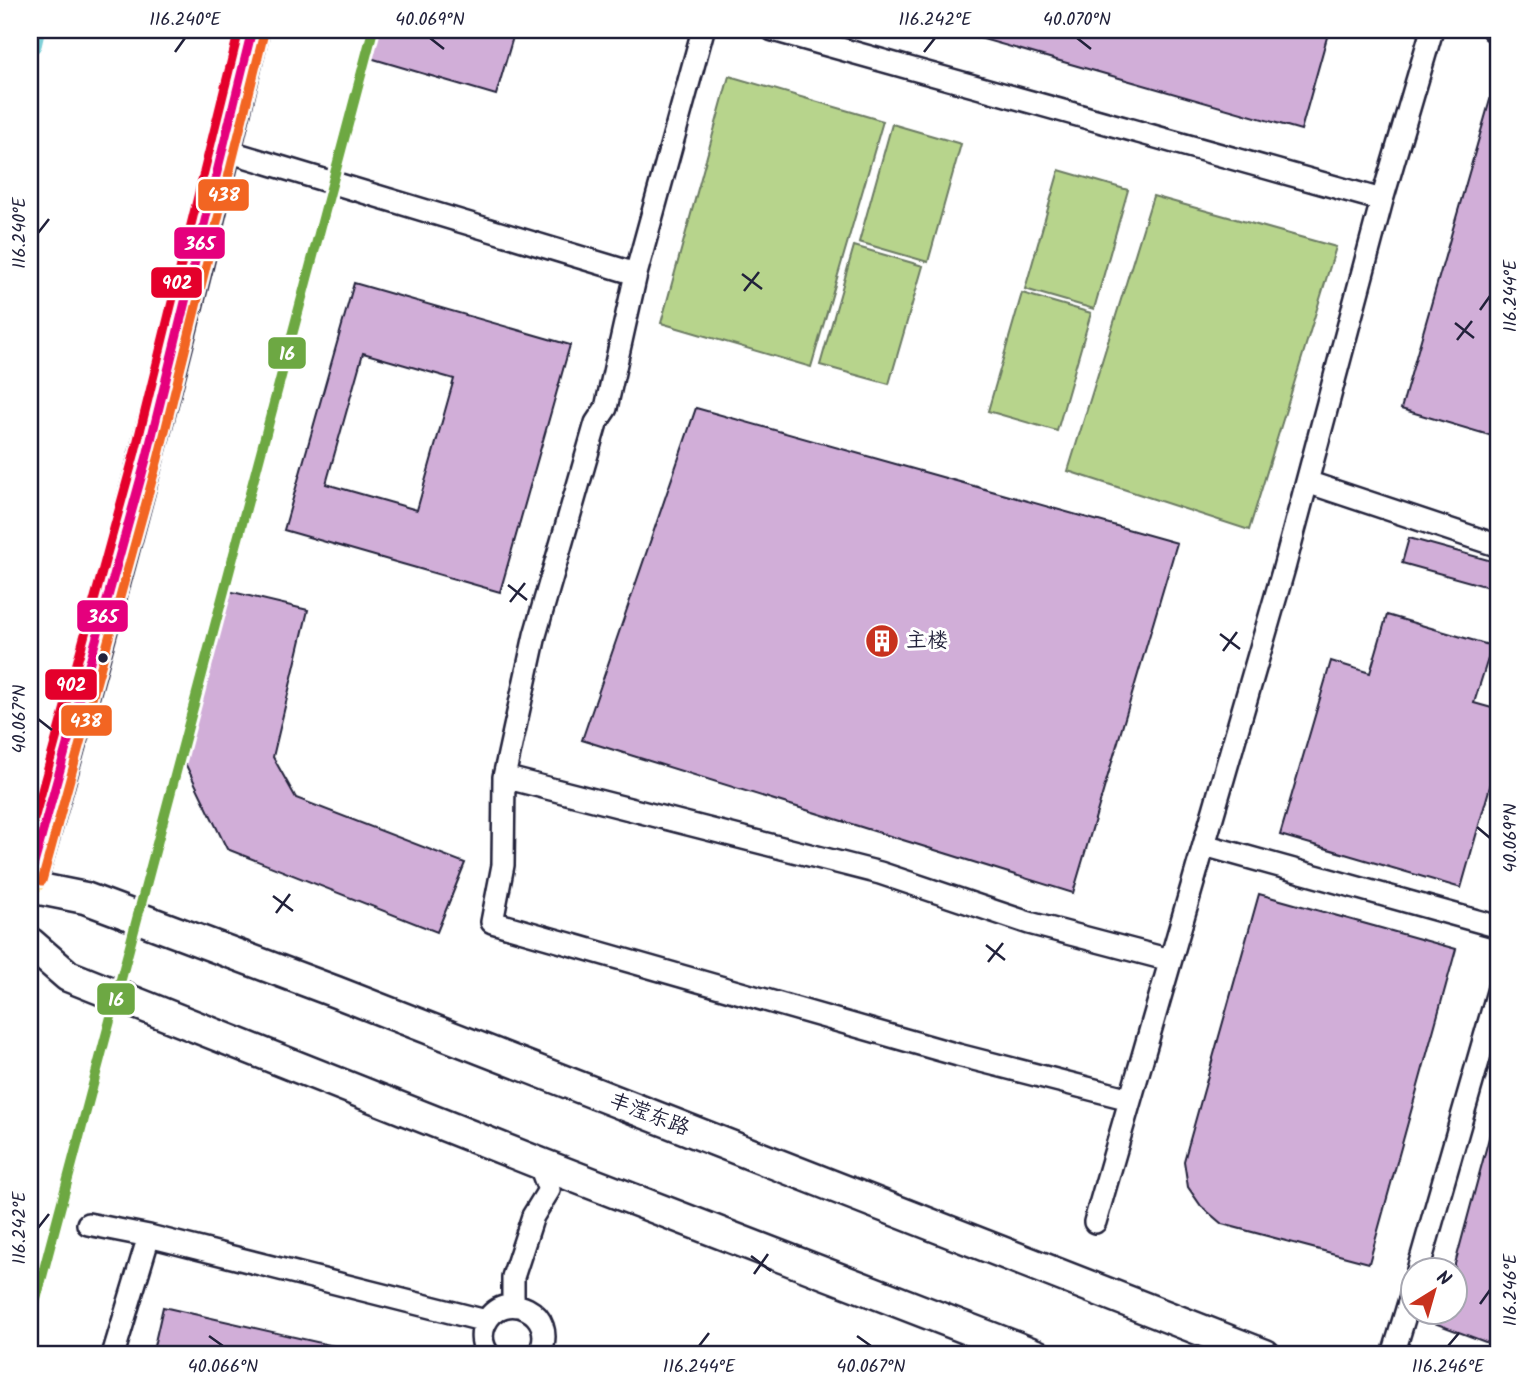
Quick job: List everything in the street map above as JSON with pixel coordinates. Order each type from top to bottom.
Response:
[{"type":"main road","points":[[30,878],[102,624],[188,301],[251,30]]},
{"type":"street","points":[[703,30],[636,274],[606,408],[596,423],[535,635],[504,777],[503,865],[492,922],[944,1052],[1130,1099]]},
{"type":"street","points":[[773,30],[1382,200]]},
{"type":"street","points":[[1095,1222],[1307,482],[1382,200],[1432,30]]},
{"type":"street","points":[[1493,30],[1499,31]]},
{"type":"street","points":[[224,150],[636,274]]},
{"type":"street","points":[[1307,482],[1499,546]]},
{"type":"street","points":[[504,777],[880,873],[1029,923],[1170,960]]},
{"type":"street","points":[[1204,845],[1499,927]]},
{"type":"street","name":"丰滢东路","points":[[30,887],[85,898],[337,992],[1265,1355]]},
{"type":"street","points":[[30,943],[68,976],[539,1163],[1036,1355]]},
{"type":"street","points":[[1422,1256],[1499,988]]},
{"type":"street","points":[[513,1305],[513,1277],[533,1216],[549,1190],[539,1163]]},
{"type":"street","points":[[88,1224],[149,1236],[486,1321]]},
{"type":"street","points":[[113,1355],[149,1236]]},
{"type":"street","points":[[489,1355],[483,1342],[482,1331],[486,1321],[493,1313],[513,1305],[532,1311],[543,1327],[545,1337],[539,1355]]},
{"type":"street","points":[[1393,1355],[1401,1326]]},
{"type":"green space","points":[[729,76],[883,121],[811,367],[661,323]]},
{"type":"green space","points":[[892,124],[961,144],[928,262],[859,242]]},
{"type":"green space","points":[[1059,170],[1128,190],[1094,309],[1025,289]]},
{"type":"green space","points":[[1153,196],[1336,247],[1249,530],[1068,471]]},
{"type":"green space","points":[[854,246],[923,266],[889,384],[820,365]]},
{"type":"green space","points":[[1022,293],[1091,313],[1057,431],[988,411]]},
{"type":"building","points":[[367,30],[515,30],[496,95],[360,55]]},
{"type":"building","points":[[970,30],[1329,30],[1301,130],[969,35]]},
{"type":"building","points":[[1494,86],[1499,87],[1499,438],[1401,409]]},
{"type":"building","points":[[354,283],[570,345],[500,592],[284,530]],"holes":[[[363,353],[454,379],[417,510],[326,484]]]},
{"type":"building","name":"主楼","points":[[696,408],[1177,543],[1073,893],[582,740]]},
{"type":"building","points":[[1409,538],[1499,563],[1499,590],[1402,563]]},
{"type":"building","points":[[220,589],[308,610],[273,757],[296,798],[465,863],[437,932],[227,849],[181,755]]},
{"type":"building","points":[[1387,615],[1492,646],[1474,703],[1499,710],[1499,755],[1461,888],[1280,835],[1331,661],[1370,673]]},
{"type":"building","points":[[1259,894],[1456,949],[1369,1263],[1222,1224],[1201,1206],[1188,1187],[1184,1161]]},
{"type":"building","points":[[1493,1123],[1499,1124],[1499,1347],[1442,1326],[1470,1326],[1470,1256],[1457,1256]]},
{"type":"building","points":[[163,1307],[343,1348],[342,1355],[152,1355]]},
{"type":"waterway","points":[[30,43],[33,30]]},
{"type":"transit line","name":"902","points":[[30,834],[135,452],[239,30]]},
{"type":"transit line","name":"365","points":[[30,878],[147,456],[252,30]]},
{"type":"transit line","name":"16","points":[[30,1322],[373,30]]},
{"type":"transit line","name":"438","points":[[42,881],[158,459],[264,33]]},
{"type":"place","name":"主楼","points":[[882,641]]}]
